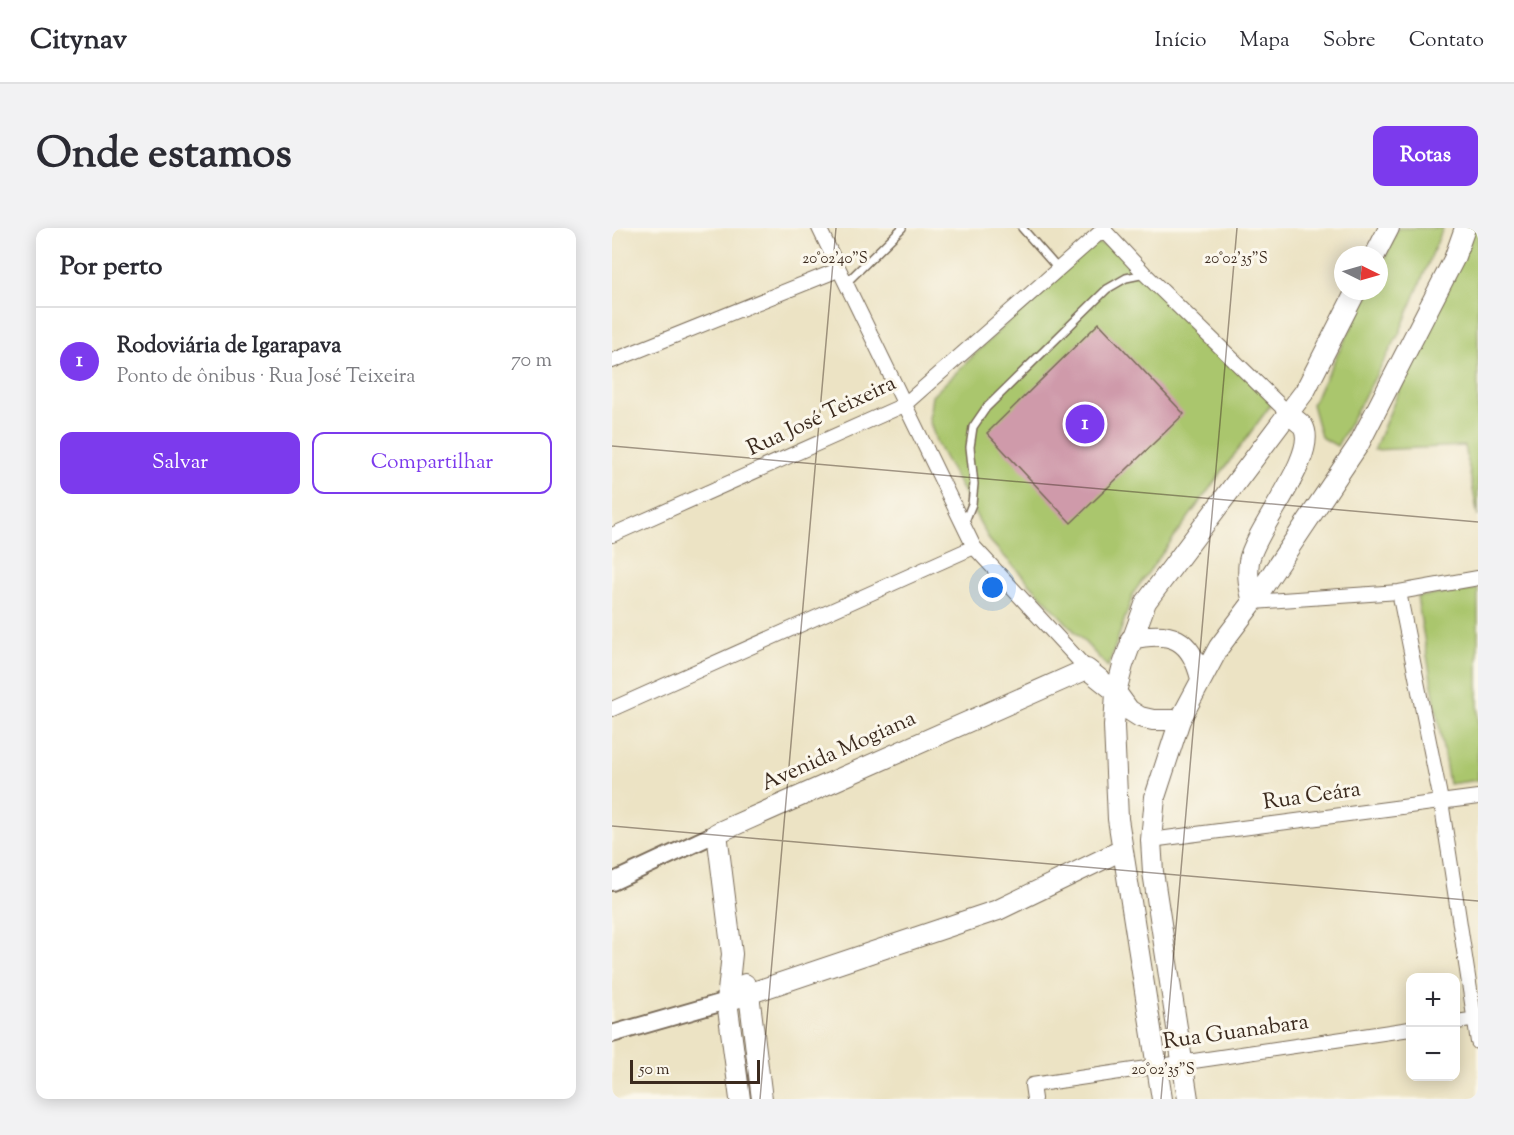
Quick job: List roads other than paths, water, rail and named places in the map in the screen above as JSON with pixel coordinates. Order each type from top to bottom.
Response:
[{"type":"main road","points":[[1380,246],[1389,228]]},
{"type":"main road","points":[[1188,1099],[1153,872],[1151,840],[1155,797],[1180,720],[1201,679],[1220,647],[1253,602],[1359,444],[1455,259],[1465,228]]},
{"type":"main road","points":[[1162,1099],[1122,850],[1114,726],[1116,692],[1131,639],[1146,602],[1305,391],[1351,300]]},
{"type":"main road","points":[[1253,602],[1247,581],[1250,558],[1265,524],[1300,462],[1306,442],[1303,427],[1289,414]]},
{"type":"main road","points":[[1131,639],[1156,634],[1178,640],[1194,657],[1201,679]]},
{"type":"main road","points":[[1087,669],[1116,692],[1129,710],[1140,717],[1153,720],[1180,720]]},
{"type":"main road","name":"Avenida Mogiana","points":[[717,832],[1087,669]]},
{"type":"main road","points":[[717,832],[732,954],[727,1001],[740,1099],[762,1095],[749,994],[732,954]]},
{"type":"main road","points":[[727,1001],[998,910],[1122,850]]},
{"type":"street","points":[[819,228],[974,547],[1087,669]]},
{"type":"street","points":[[1103,229],[1145,274],[1289,414]]},
{"type":"street","name":"Rua José Teixeira","points":[[612,535],[904,405],[1103,229]]},
{"type":"street","points":[[612,361],[838,270]]},
{"type":"street","points":[[612,709],[974,547]]},
{"type":"street","points":[[1253,602],[1398,592],[1478,578]]},
{"type":"street","points":[[1398,592],[1441,801],[1478,1042]]},
{"type":"street","name":"Rua Ceára","points":[[1151,840],[1478,797]]},
{"type":"street","name":"Avenida Mogiana","points":[[612,882],[717,832]]},
{"type":"street","points":[[612,1034],[727,1001]]},
{"type":"street","points":[[1460,1021],[1476,1019]]},
{"type":"street","name":"Rua Guanabara","points":[[1033,1092],[1157,1065],[1406,1030]]},
{"type":"lane","points":[[845,284],[902,228]]},
{"type":"lane","points":[[1022,228],[1059,270]]},
{"type":"lane","points":[[963,528],[972,504],[974,484],[970,447],[973,427],[980,417],[1008,385],[1107,289],[1126,278],[1145,274]]},
{"type":"place","name":"Rodoviária de Igarapava","points":[[1085,424]]}]
